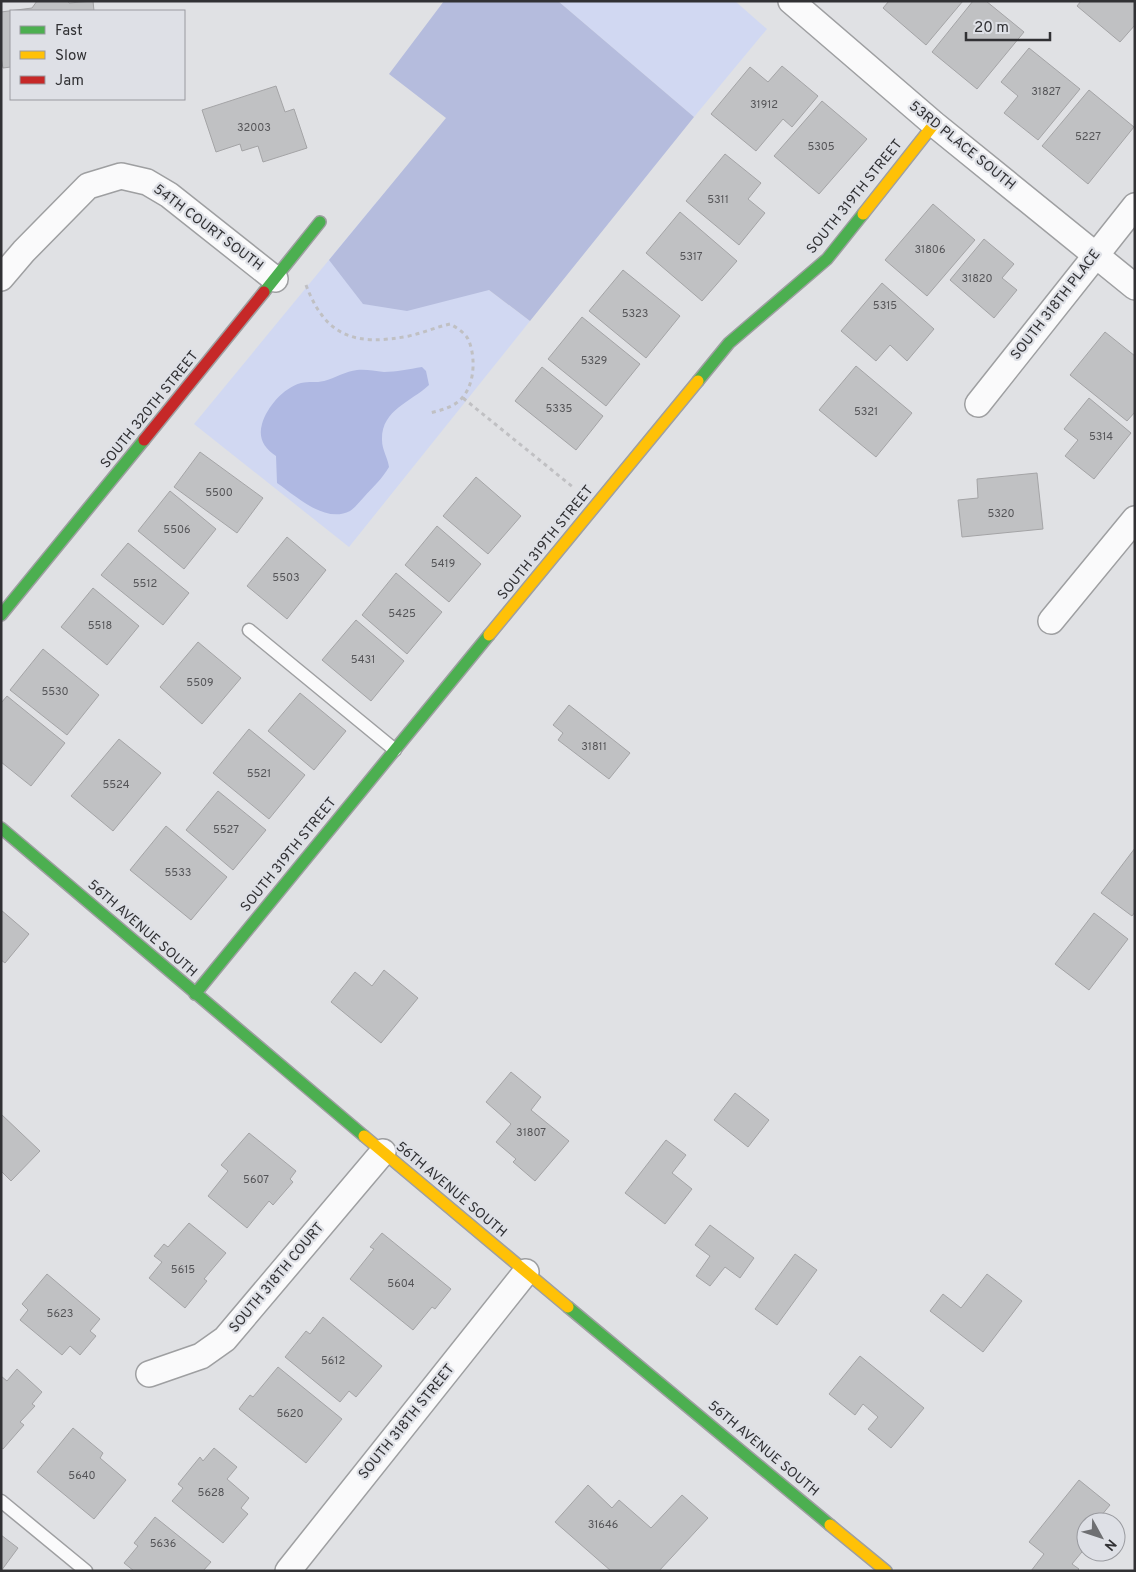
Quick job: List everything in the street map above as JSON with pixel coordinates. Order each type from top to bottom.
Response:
[{"type":"street","name":"53RD PLACE SOUTH","points":[[791,1],[934,124],[1135,287]]},
{"type":"street","name":"SOUTH 319TH STREET","points":[[195,994],[729,343],[826,259],[934,124]]},
{"type":"street","name":"54TH COURT SOUTH","points":[[1,278],[44,230],[88,186],[121,176],[147,182],[169,195],[280,273]]},
{"type":"street","name":"SOUTH 318TH PLACE","points":[[978,404],[1135,206]]},
{"type":"street","name":"SOUTH 320TH STREET","points":[[1,615],[320,222]]},
{"type":"street","points":[[1051,621],[1135,519]]},
{"type":"street","name":"56TH AVENUE SOUTH","points":[[1,828],[383,1152],[886,1571]]},
{"type":"street","name":"SOUTH 318TH COURT","points":[[148,1374],[201,1356],[225,1339],[383,1152]]},
{"type":"street","name":"SOUTH 318TH STREET","points":[[288,1571],[526,1272]]},
{"type":"lane","points":[[249,630],[395,750]]},
{"type":"lane","points":[[1,1500],[86,1571]]},
{"type":"path","points":[[280,273],[306,284],[313,303],[328,324],[348,336],[374,339],[410,336],[450,324],[468,338],[472,355],[472,374],[469,387],[463,398],[454,405],[430,413]]},
{"type":"path","points":[[463,398],[596,506]]},
{"type":"shaded area","points":[[444,1],[558,1],[694,117],[530,321],[489,290],[407,311],[363,304],[329,260],[446,118],[389,74]]},
{"type":"shaded area","points":[[558,1],[735,1],[767,29],[694,117]]},
{"type":"shaded area","points":[[375,204],[530,321],[349,547],[194,424]]},
{"type":"shaded area","points":[[422,367],[426,371],[429,385],[398,408],[386,421],[383,430],[382,444],[389,467],[377,483],[350,511],[331,514],[321,511],[311,507],[277,483],[276,456],[268,450],[263,442],[261,429],[264,418],[272,405],[288,389],[301,383],[324,381],[353,371],[389,372]]},
{"type":"building","points":[[37,1],[68,1],[69,3],[93,1],[94,10],[16,10],[32,8]]},
{"type":"building","points":[[889,1],[963,1],[926,45],[883,8]]},
{"type":"building","points":[[973,1],[986,1],[1024,32],[977,89],[932,52]]},
{"type":"building","points":[[1081,1],[1135,1],[1135,25],[1120,42],[1077,6]]},
{"type":"building","points":[[10,11],[10,67],[3,68],[1,58],[1,12]]},
{"type":"building","points":[[1029,48],[1080,89],[1038,140],[1004,113],[1018,96],[1001,82]]},
{"type":"building","points":[[782,66],[818,96],[792,127],[783,119],[756,151],[711,114],[750,67],[768,82]]},
{"type":"building","points":[[276,86],[285,112],[294,109],[307,148],[263,162],[258,146],[242,151],[240,144],[216,152],[202,110]]},
{"type":"building","points":[[1089,90],[1134,127],[1088,184],[1042,146]]},
{"type":"building","points":[[822,101],[867,139],[819,194],[774,156]]},
{"type":"building","points":[[725,154],[761,183],[748,199],[765,213],[739,245],[686,201]]},
{"type":"building","points":[[933,204],[975,240],[927,296],[885,260]]},
{"type":"building","points":[[680,212],[737,261],[702,301],[646,253]]},
{"type":"building","points":[[984,239],[1014,264],[1002,278],[1017,290],[994,318],[950,280]]},
{"type":"building","points":[[623,270],[680,316],[646,358],[589,311]]},
{"type":"building","points":[[882,283],[934,329],[907,361],[890,345],[876,361],[841,331]]},
{"type":"building","points":[[582,317],[640,364],[606,406],[548,359]]},
{"type":"building","points":[[1105,332],[1135,356],[1135,412],[1127,421],[1070,375]]},
{"type":"building","points":[[856,366],[912,413],[876,457],[819,410]]},
{"type":"building","points":[[542,367],[603,416],[576,450],[515,401]]},
{"type":"building","points":[[1089,398],[1131,433],[1094,479],[1065,456],[1078,440],[1064,429]]},
{"type":"building","points":[[200,452],[263,498],[237,533],[174,487]]},
{"type":"building","points":[[1037,473],[1043,529],[962,537],[958,500],[978,498],[977,479]]},
{"type":"building","points":[[476,477],[521,516],[488,554],[443,516]]},
{"type":"building","points":[[170,491],[216,529],[184,569],[138,531]]},
{"type":"building","points":[[437,526],[481,564],[449,602],[405,565]]},
{"type":"building","points":[[287,537],[326,570],[287,619],[247,586]]},
{"type":"building","points":[[128,543],[189,593],[163,625],[101,575]]},
{"type":"building","points":[[396,573],[442,612],[407,654],[362,615]]},
{"type":"building","points":[[93,588],[139,626],[107,665],[61,627]]},
{"type":"building","points":[[356,620],[404,661],[371,701],[322,660]]},
{"type":"building","points":[[198,642],[241,678],[202,724],[160,687]]},
{"type":"building","points":[[43,649],[99,695],[67,735],[10,690]]},
{"type":"building","points":[[300,693],[346,731],[314,770],[268,731]]},
{"type":"building","points":[[7,696],[65,743],[31,786],[1,762],[1,703]]},
{"type":"building","points":[[569,705],[630,753],[609,779],[558,740],[563,733],[553,725]]},
{"type":"building","points":[[249,729],[305,775],[269,819],[213,773]]},
{"type":"building","points":[[119,739],[161,773],[113,831],[71,796]]},
{"type":"building","points":[[218,791],[266,830],[233,870],[186,830]]},
{"type":"building","points":[[166,826],[227,877],[191,920],[130,870]]},
{"type":"building","points":[[1135,848],[1135,912],[1132,916],[1101,893]]},
{"type":"building","points":[[1,910],[29,934],[5,963],[1,960]]},
{"type":"building","points":[[1094,913],[1128,939],[1089,990],[1055,964]]},
{"type":"building","points":[[384,970],[418,998],[381,1043],[331,1002],[355,972],[372,986]]},
{"type":"building","points":[[511,1072],[541,1097],[531,1110],[569,1141],[535,1181],[513,1162],[516,1159],[496,1142],[511,1124],[486,1102]]},
{"type":"building","points":[[735,1093],[769,1120],[748,1147],[714,1120]]},
{"type":"building","points":[[1,1114],[40,1151],[11,1181],[1,1171]]},
{"type":"building","points":[[249,1133],[296,1171],[290,1179],[293,1182],[273,1205],[269,1201],[247,1228],[208,1196],[228,1171],[221,1165]]},
{"type":"building","points":[[666,1140],[686,1155],[672,1173],[692,1189],[665,1224],[625,1193]]},
{"type":"building","points":[[189,1223],[226,1253],[204,1279],[207,1281],[185,1308],[149,1278],[162,1262],[154,1256],[164,1244],[168,1247]]},
{"type":"building","points":[[710,1225],[754,1258],[740,1278],[725,1267],[710,1286],[696,1276],[710,1256],[695,1245]]},
{"type":"building","points":[[382,1233],[451,1289],[435,1309],[432,1307],[413,1330],[350,1279],[374,1249],[370,1247]]},
{"type":"building","points":[[795,1254],[817,1270],[777,1325],[755,1309]]},
{"type":"building","points":[[47,1274],[100,1319],[90,1331],[96,1336],[80,1355],[70,1346],[62,1355],[20,1320],[28,1310],[22,1304]]},
{"type":"building","points":[[987,1274],[1022,1301],[983,1352],[930,1311],[943,1294],[961,1308]]},
{"type":"building","points":[[323,1317],[382,1366],[356,1397],[349,1391],[340,1402],[285,1357],[306,1331],[310,1334]]},
{"type":"building","points":[[860,1356],[924,1408],[891,1448],[868,1429],[878,1417],[863,1404],[855,1415],[829,1394]]},
{"type":"building","points":[[278,1367],[342,1419],[306,1463],[239,1409],[250,1395],[253,1397]]},
{"type":"building","points":[[17,1369],[42,1392],[32,1404],[35,1406],[20,1422],[24,1425],[3,1449],[1,1448],[1,1376],[7,1381]]},
{"type":"building","points":[[73,1428],[103,1453],[100,1458],[126,1480],[94,1519],[37,1472]]},
{"type":"building","points":[[214,1448],[237,1467],[227,1479],[249,1498],[241,1508],[248,1514],[223,1543],[172,1501],[183,1488],[178,1484],[200,1457],[203,1461]]},
{"type":"building","points":[[1079,1480],[1110,1505],[1104,1512],[1076,1512],[1076,1559],[1072,1564],[1079,1569],[1077,1571],[1031,1571],[1044,1554],[1029,1542]]},
{"type":"building","points":[[588,1485],[612,1508],[619,1500],[651,1528],[682,1495],[708,1518],[659,1571],[611,1571],[555,1522]]},
{"type":"building","points":[[155,1517],[211,1562],[203,1571],[134,1571],[124,1563],[138,1546],[134,1543]]},
{"type":"building","points":[[1,1535],[18,1548],[1,1571]]},
{"type":"traffic: fast","points":[[698,381],[729,343],[827,259],[863,214]]},
{"type":"traffic: fast","points":[[264,292],[320,222]]},
{"type":"traffic: fast","points":[[1,615],[144,440]]},
{"type":"traffic: fast","points":[[195,994],[489,635]]},
{"type":"traffic: fast","points":[[1,828],[364,1136]]},
{"type":"traffic: fast","points":[[568,1307],[830,1525]]},
{"type":"traffic: slow","points":[[863,214],[934,124]]},
{"type":"traffic: slow","points":[[489,635],[698,381]]},
{"type":"traffic: slow","points":[[364,1136],[568,1307]]},
{"type":"traffic: slow","points":[[830,1525],[886,1571]]},
{"type":"traffic: jam","points":[[144,440],[264,292]]}]
